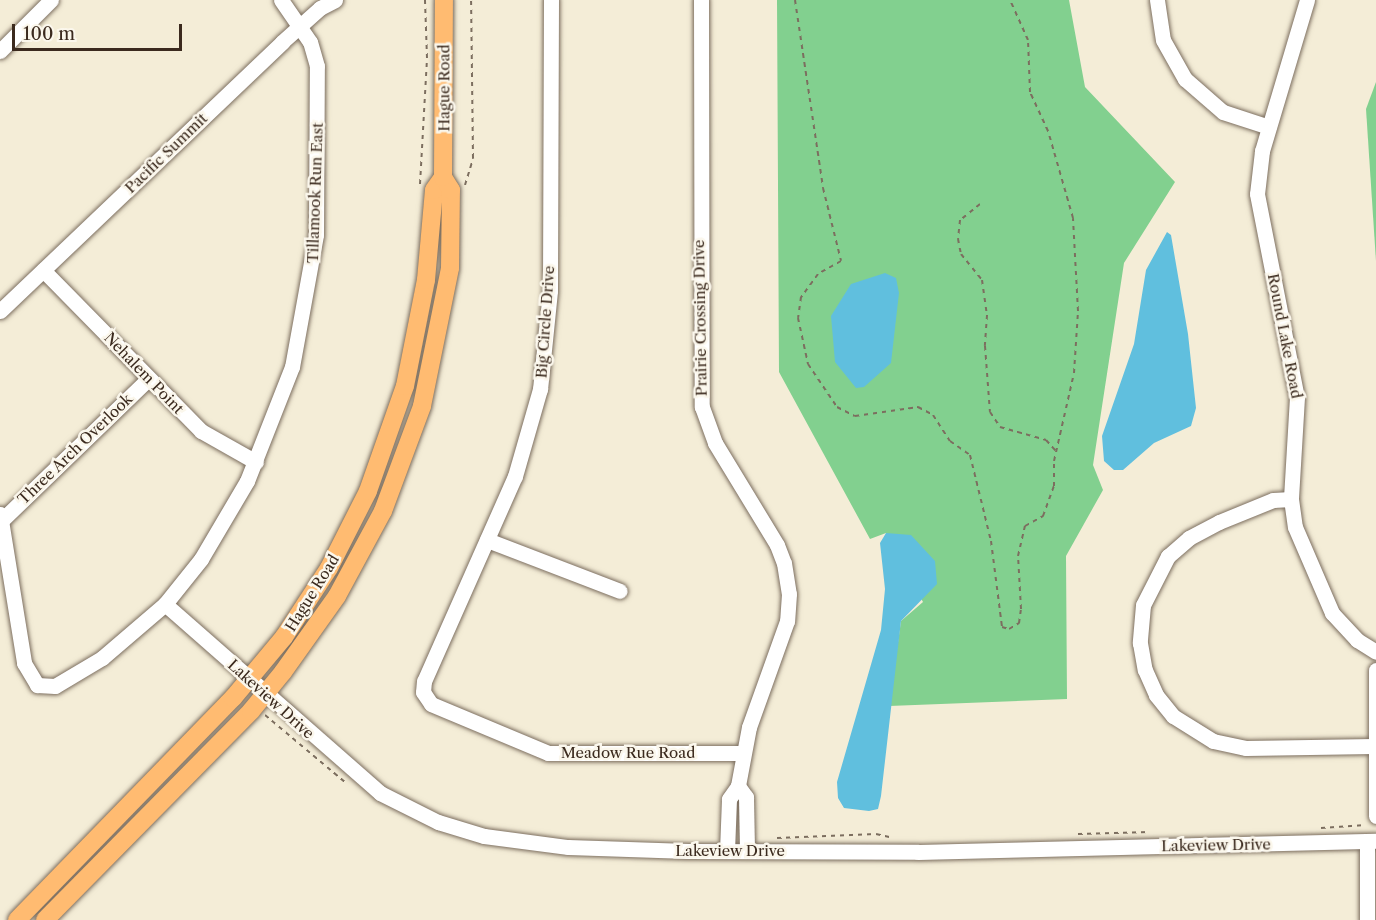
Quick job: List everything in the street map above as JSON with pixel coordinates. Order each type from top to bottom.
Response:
[{"type":"main road","name":"Hague Road","points":[[17,920],[249,679],[284,637],[329,568],[358,513],[390,436],[413,351],[426,280],[435,190],[443,177],[444,0]]},
{"type":"main road","name":"Hague Road","points":[[45,920],[264,694],[302,648],[348,578],[383,511],[414,431],[436,350],[450,260],[451,190],[443,177]]},
{"type":"street","points":[[0,51],[51,0]]},
{"type":"street","name":"Tillamook Run East","points":[[1,517],[20,648],[29,676],[38,685],[55,686],[87,669],[165,604],[201,559],[256,462],[292,367],[314,259],[317,66],[300,25],[281,0]]},
{"type":"street","name":"Pacific Summit","points":[[0,311],[300,25],[335,0]]},
{"type":"street","name":"Big Circle Drive","points":[[423,692],[424,681],[515,476],[532,424],[546,351],[551,0]]},
{"type":"street","name":"Prairie Crossing Drive","points":[[701,0],[702,407],[715,443],[777,545],[784,563],[789,594],[787,621],[743,753],[738,786],[729,799],[727,851]]},
{"type":"street","points":[[1157,0],[1162,40],[1185,78],[1223,111],[1269,127]]},
{"type":"street","name":"Round Lake Road","points":[[1307,0],[1258,166],[1257,194],[1297,397],[1292,499],[1298,537],[1332,613],[1357,640],[1376,652]]},
{"type":"street","name":"Nehalem Point","points":[[43,270],[201,431],[256,462]]},
{"type":"street","name":"Three Arch Overlook","points":[[1,517],[149,378]]},
{"type":"street","points":[[1292,499],[1273,500],[1219,522],[1189,538],[1168,556],[1143,605],[1140,643],[1145,670],[1156,695],[1173,716],[1213,741],[1245,748],[1374,746]]},
{"type":"street","points":[[487,540],[620,591]]},
{"type":"street","name":"Lakeview Drive","points":[[165,604],[264,694],[380,793],[459,829],[508,840],[568,847],[918,852],[1371,841]]},
{"type":"street","points":[[1376,670],[1374,746],[1376,816]]},
{"type":"street","name":"Meadow Rue Road","points":[[423,692],[431,704],[548,753],[743,753]]},
{"type":"street","name":"Prairie Crossing Drive","points":[[738,786],[746,797],[747,851]]},
{"type":"street","points":[[1367,920],[1371,841]]},
{"type":"path","points":[[420,194],[427,58],[424,0]]},
{"type":"path","points":[[795,0],[823,188],[841,261],[818,274],[801,297],[798,318],[808,364],[837,407],[855,416],[918,407],[933,415],[950,441],[970,454],[991,541],[1002,627],[1009,629],[1019,623],[1021,609],[1018,556],[1025,526],[1043,516],[1050,504],[1056,451],[1074,373],[1076,342],[1073,218],[1048,131],[1030,92],[1028,40],[1010,0]]},
{"type":"path","points":[[980,204],[960,220],[958,239],[961,254],[982,280],[987,315],[985,346],[990,412],[1000,427],[1046,440],[1056,451]]},
{"type":"path","points":[[1317,828],[1376,825]]},
{"type":"path","points":[[1069,836],[1162,832]]},
{"type":"path","points":[[770,838],[788,834],[876,834],[899,840]]},
{"type":"green space","points":[[777,0],[1069,0],[1085,87],[1175,182],[1124,263],[1093,465],[1103,490],[1066,556],[1067,699],[889,706],[901,621],[923,602],[886,533],[870,539],[779,372]]},
{"type":"green space","points":[[1376,82],[1376,261],[1366,109]]},
{"type":"water","points":[[1167,232],[1171,235],[1188,334],[1196,408],[1191,426],[1154,443],[1123,470],[1114,470],[1104,461],[1102,436],[1134,344],[1146,270]]},
{"type":"water","points":[[885,273],[896,278],[899,293],[891,363],[864,387],[856,388],[835,362],[831,316],[851,284]]},
{"type":"water","points":[[886,533],[911,535],[935,561],[937,584],[901,621],[881,796],[878,809],[869,811],[844,808],[838,798],[837,782],[881,630],[885,589],[880,543]]}]
